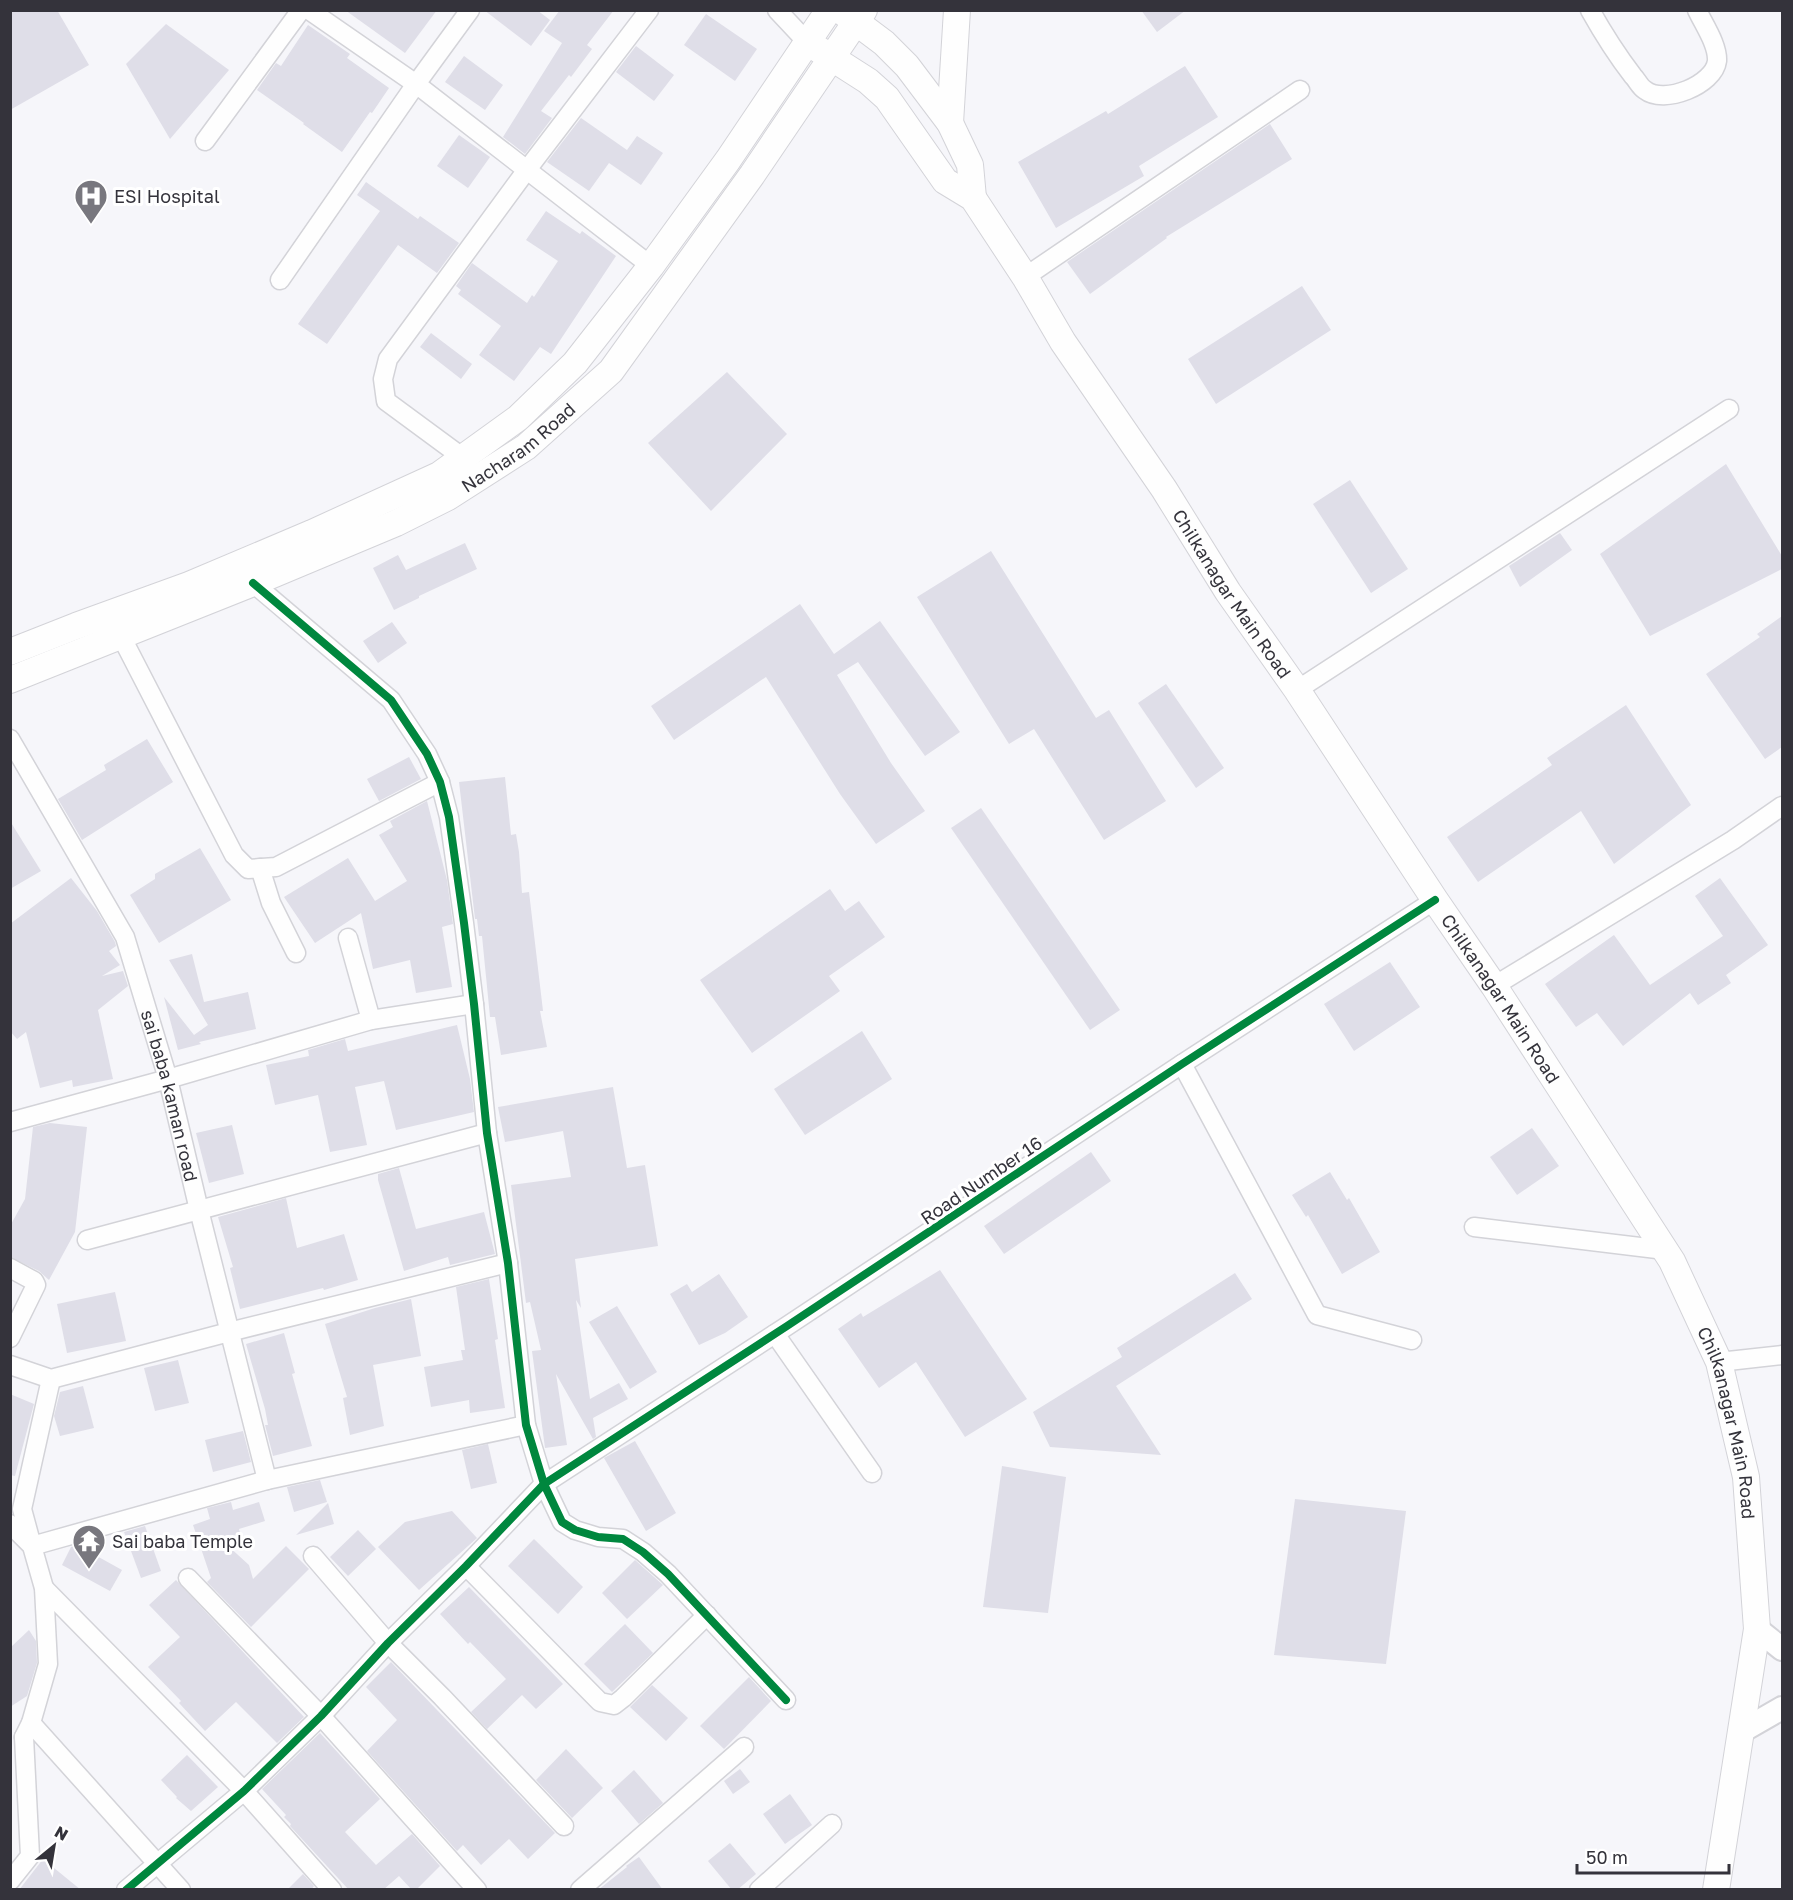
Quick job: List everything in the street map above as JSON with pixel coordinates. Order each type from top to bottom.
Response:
[{"type":"main road","name":"Nacharam Road","points":[[10,680],[118,625],[189,585],[312,533],[439,475],[518,418],[575,363],[651,266],[728,160],[829,10]]},
{"type":"main road","points":[[950,123],[957,10]]},
{"type":"main road","name":"Nacharam Road","points":[[10,652],[76,626],[118,625],[253,584],[396,523],[448,497],[526,447],[611,371],[752,175],[831,59],[854,14]]},
{"type":"main road","points":[[854,14],[907,66],[950,123],[970,165],[973,198]]},
{"type":"main road","points":[[807,42],[868,81],[887,98],[945,181],[973,198]]},
{"type":"main road","name":"Chilkanagar Main Road","points":[[973,198],[1063,342],[1164,489],[1228,592],[1297,690],[1494,986],[1672,1261],[1697,1311],[1719,1362],[1746,1477],[1757,1629],[1716,1890]]},
{"type":"street","points":[[206,141],[301,10]]},
{"type":"street","points":[[309,10],[416,84],[651,266]]},
{"type":"street","points":[[280,280],[470,10]]},
{"type":"street","points":[[462,457],[386,401],[383,379],[388,359],[526,171],[650,10]]},
{"type":"street","points":[[777,10],[807,42]]},
{"type":"street","points":[[1590,10],[1612,50],[1645,90],[1660,97],[1676,95],[1692,88],[1716,68],[1717,58],[1713,45],[1696,10]]},
{"type":"street","points":[[1025,278],[1300,90]]},
{"type":"street","points":[[1297,690],[1729,409]]},
{"type":"street","points":[[253,584],[391,700],[427,754],[440,782],[449,817],[474,1004],[487,1133],[508,1263],[526,1425],[544,1484],[562,1522],[575,1530],[598,1537],[623,1539],[643,1552],[668,1574],[786,1700]]},
{"type":"street","points":[[118,625],[234,855],[248,869],[276,867],[440,782]]},
{"type":"street","name":"sai baba kaman road","points":[[10,739],[125,937],[168,1079],[267,1480]]},
{"type":"street","points":[[1494,986],[1733,840],[1782,806]]},
{"type":"street","points":[[260,868],[271,903],[296,953]]},
{"type":"street","name":"Road Number 16","points":[[126,1890],[244,1791],[321,1716],[387,1643],[466,1566],[544,1484],[1435,900]]},
{"type":"street","points":[[348,938],[371,1020]]},
{"type":"street","points":[[10,1122],[371,1020],[474,1004]]},
{"type":"street","points":[[1182,1064],[1317,1314],[1412,1340]]},
{"type":"street","points":[[87,1240],[487,1133]]},
{"type":"street","points":[[1474,1227],[1665,1250]]},
{"type":"street","points":[[10,1365],[51,1379],[508,1263]]},
{"type":"street","points":[[10,1268],[34,1281],[36,1285],[10,1338]]},
{"type":"street","points":[[775,1334],[872,1473]]},
{"type":"street","points":[[1719,1362],[1782,1355]]},
{"type":"street","points":[[10,1881],[30,1856],[22,1729],[48,1664],[44,1588],[22,1509],[51,1379]]},
{"type":"street","points":[[32,1546],[267,1480],[526,1425]]},
{"type":"street","points":[[10,1524],[32,1546]]},
{"type":"street","points":[[313,1556],[387,1643],[442,1697],[564,1826]]},
{"type":"street","points":[[466,1566],[600,1702],[614,1705],[707,1615]]},
{"type":"street","points":[[188,1578],[321,1716],[477,1890]]},
{"type":"street","points":[[44,1588],[244,1791],[332,1890]]},
{"type":"street","points":[[1757,1629],[1782,1649]]},
{"type":"street","points":[[1742,1731],[1782,1708]]},
{"type":"street","points":[[22,1729],[157,1863],[181,1890]]},
{"type":"street","points":[[580,1890],[744,1748]]},
{"type":"street","points":[[771,1886],[832,1824]]},
{"type":"building","points":[[10,10],[57,10],[89,65],[10,110]]},
{"type":"building","points":[[345,10],[437,10],[405,53]]},
{"type":"building","points":[[484,10],[537,10],[550,20],[531,46]]},
{"type":"building","points":[[560,10],[614,10],[587,45],[592,49],[541,111],[552,118],[525,154],[503,137],[562,43],[544,31]]},
{"type":"building","points":[[1141,10],[1186,10],[1157,32]]},
{"type":"building","points":[[706,14],[757,49],[735,81],[684,45]]},
{"type":"building","points":[[166,24],[229,70],[170,139],[126,64]]},
{"type":"building","points":[[308,25],[350,54],[347,58],[389,88],[342,152],[257,90],[276,63],[281,66]]},
{"type":"building","points":[[636,46],[674,75],[654,101],[616,72]]},
{"type":"building","points":[[464,56],[503,85],[485,110],[445,82]]},
{"type":"building","points":[[1185,66],[1218,117],[1139,166],[1144,176],[1056,228],[1018,162],[1106,111],[1108,114]]},
{"type":"building","points":[[581,118],[627,150],[637,136],[663,153],[641,185],[609,163],[589,191],[547,162]]},
{"type":"building","points":[[1270,124],[1292,159],[1166,237],[1090,294],[1067,262]]},
{"type":"building","points":[[459,135],[490,157],[468,188],[437,166]]},
{"type":"building","points":[[366,182],[418,219],[420,216],[459,243],[437,273],[398,245],[327,344],[298,324],[380,211],[357,195]]},
{"type":"building","points":[[546,211],[580,234],[582,231],[616,256],[551,354],[540,347],[514,381],[479,355],[501,326],[458,294],[461,290],[456,286],[472,263],[527,303],[532,295],[534,297],[558,261],[526,240]]},
{"type":"building","points":[[1302,286],[1331,330],[1216,404],[1188,359]]},
{"type":"building","points":[[431,333],[472,364],[461,379],[420,347]]},
{"type":"building","points":[[727,372],[787,434],[711,511],[648,443]]},
{"type":"building","points":[[1726,464],[1782,556],[1782,569],[1650,636],[1600,554]]},
{"type":"building","points":[[1350,480],[1408,569],[1371,593],[1313,504]]},
{"type":"building","points":[[1560,533],[1572,550],[1520,587],[1509,566]]},
{"type":"building","points":[[465,543],[477,569],[394,610],[373,568],[398,555],[406,570]]},
{"type":"building","points":[[991,551],[1096,718],[1109,710],[1166,801],[1104,840],[1034,729],[1009,744],[917,597]]},
{"type":"building","points":[[800,604],[834,654],[880,621],[960,732],[925,756],[858,662],[837,675],[891,763],[925,811],[876,844],[840,794],[766,677],[674,740],[651,706]]},
{"type":"building","points":[[1782,616],[1782,747],[1765,759],[1706,674],[1760,637],[1757,634]]},
{"type":"building","points":[[392,622],[407,643],[378,663],[363,641]]},
{"type":"building","points":[[1166,684],[1224,768],[1196,788],[1138,703]]},
{"type":"building","points":[[1626,705],[1691,805],[1614,864],[1581,811],[1478,882],[1447,837],[1552,765],[1547,758]]},
{"type":"building","points":[[147,739],[173,782],[82,840],[58,799],[106,770],[104,765]]},
{"type":"building","points":[[409,757],[421,779],[379,801],[367,779]]},
{"type":"building","points":[[505,777],[511,835],[516,834],[519,852],[522,893],[529,892],[543,1011],[540,1011],[547,1047],[501,1055],[495,1017],[490,1017],[482,936],[479,936],[477,919],[475,919],[459,782]]},
{"type":"building","points":[[427,801],[447,880],[453,924],[442,927],[452,987],[416,993],[410,960],[373,969],[361,913],[315,943],[284,897],[348,858],[375,901],[407,881],[379,835],[393,827],[390,821]]},
{"type":"building","points":[[981,808],[1120,1010],[1090,1030],[951,828]]},
{"type":"building","points":[[10,821],[41,871],[10,889]]},
{"type":"building","points":[[200,848],[231,900],[159,943],[130,895],[155,879],[155,874]]},
{"type":"building","points":[[71,878],[97,911],[115,942],[116,946],[109,951],[120,965],[102,976],[123,971],[128,986],[98,1010],[113,1079],[73,1087],[72,1080],[40,1088],[26,1032],[17,1039],[10,1031],[10,924]]},
{"type":"building","points":[[1720,878],[1768,945],[1726,975],[1731,983],[1698,1005],[1690,993],[1623,1046],[1597,1013],[1576,1027],[1545,984],[1614,935],[1650,985],[1723,936],[1695,896]]},
{"type":"building","points":[[830,889],[845,911],[859,901],[885,937],[829,976],[840,991],[752,1053],[700,980]]},
{"type":"building","points":[[192,954],[204,1002],[248,992],[256,1029],[199,1042],[201,1044],[178,1050],[164,997],[194,1035],[208,1025],[169,960]]},
{"type":"building","points":[[1390,962],[1420,1007],[1354,1051],[1324,1004]]},
{"type":"building","points":[[457,1025],[470,1079],[474,1112],[396,1130],[384,1081],[355,1087],[367,1145],[330,1152],[318,1095],[275,1105],[266,1065],[309,1056],[308,1050],[345,1039],[348,1051]]},
{"type":"building","points":[[862,1031],[892,1079],[805,1135],[774,1089]]},
{"type":"building","points":[[613,1087],[627,1168],[645,1165],[658,1246],[575,1259],[581,1308],[576,1300],[590,1399],[619,1383],[628,1399],[593,1418],[596,1437],[593,1439],[556,1374],[567,1445],[545,1448],[532,1351],[541,1350],[530,1302],[526,1303],[511,1185],[571,1177],[563,1131],[505,1142],[498,1107]]},
{"type":"building","points":[[50,1123],[87,1127],[75,1232],[49,1280],[39,1271],[10,1257],[10,1226],[25,1199],[33,1127]]},
{"type":"building","points":[[232,1125],[244,1174],[209,1183],[196,1133]]},
{"type":"building","points":[[1532,1128],[1559,1166],[1517,1195],[1490,1157]]},
{"type":"building","points":[[1091,1152],[1111,1181],[1004,1254],[984,1226]]},
{"type":"building","points":[[399,1168],[416,1229],[484,1212],[495,1254],[450,1265],[448,1257],[404,1271],[378,1180],[378,1174]]},
{"type":"building","points":[[1330,1172],[1347,1200],[1349,1198],[1380,1252],[1342,1274],[1308,1215],[1306,1217],[1292,1195]]},
{"type":"building","points":[[286,1198],[297,1248],[344,1234],[358,1280],[240,1309],[230,1268],[233,1267],[218,1217]]},
{"type":"building","points":[[940,1270],[1027,1399],[965,1437],[916,1362],[879,1388],[838,1329],[861,1313],[863,1317]]},
{"type":"building","points":[[1235,1273],[1252,1299],[1116,1386],[1161,1455],[1050,1447],[1033,1412],[1122,1357],[1117,1348]]},
{"type":"building","points":[[719,1274],[748,1317],[725,1333],[699,1345],[670,1294],[687,1284],[692,1292]]},
{"type":"building","points":[[489,1279],[505,1408],[470,1413],[469,1400],[431,1407],[424,1367],[463,1360],[461,1350],[465,1350],[456,1287]]},
{"type":"building","points":[[115,1292],[126,1341],[67,1353],[57,1304]]},
{"type":"building","points":[[411,1299],[421,1356],[373,1365],[384,1426],[350,1435],[343,1398],[347,1397],[325,1324]]},
{"type":"building","points":[[617,1306],[657,1372],[630,1389],[589,1322]]},
{"type":"building","points":[[284,1333],[295,1373],[292,1374],[312,1446],[273,1456],[265,1425],[268,1425],[265,1409],[246,1344]]},
{"type":"building","points":[[178,1360],[189,1403],[155,1411],[144,1368]]},
{"type":"building","points":[[83,1386],[94,1428],[60,1436],[54,1416],[60,1392]]},
{"type":"building","points":[[10,1394],[34,1404],[15,1476],[10,1475]]},
{"type":"building","points":[[243,1431],[251,1462],[213,1472],[205,1440]]},
{"type":"building","points":[[635,1441],[676,1513],[646,1531],[604,1458]]},
{"type":"building","points":[[488,1444],[497,1483],[471,1489],[462,1450]]},
{"type":"building","points":[[1002,1466],[1066,1477],[1048,1613],[983,1607]]},
{"type":"building","points":[[320,1480],[327,1502],[294,1512],[287,1487]]},
{"type":"building","points":[[1295,1499],[1406,1511],[1386,1664],[1274,1655]]},
{"type":"building","points":[[231,1502],[233,1510],[259,1502],[265,1521],[239,1529],[242,1540],[226,1544],[249,1565],[253,1579],[286,1546],[309,1569],[251,1627],[207,1582],[211,1578],[193,1525],[210,1519],[207,1508]]},
{"type":"building","points":[[328,1503],[334,1524],[296,1535]]},
{"type":"building","points":[[452,1511],[477,1538],[419,1590],[378,1547],[405,1522]]},
{"type":"building","points":[[145,1526],[161,1571],[141,1578],[124,1532]]},
{"type":"building","points":[[358,1530],[376,1549],[348,1576],[330,1557]]},
{"type":"building","points":[[534,1539],[583,1587],[558,1614],[508,1566]]},
{"type":"building","points":[[77,1545],[122,1570],[110,1591],[62,1565],[71,1547]]},
{"type":"building","points":[[635,1560],[663,1585],[627,1619],[602,1593]]},
{"type":"building","points":[[176,1580],[304,1717],[277,1743],[236,1702],[205,1731],[179,1703],[181,1701],[148,1667],[180,1637],[149,1605]]},
{"type":"building","points":[[469,1587],[563,1684],[536,1709],[522,1695],[487,1729],[471,1712],[506,1679],[440,1614]]},
{"type":"building","points":[[625,1624],[653,1653],[612,1692],[584,1664]]},
{"type":"building","points":[[29,1630],[36,1641],[37,1663],[27,1696],[10,1707],[10,1648]]},
{"type":"building","points":[[391,1662],[555,1833],[528,1859],[509,1839],[481,1865],[463,1845],[457,1851],[367,1751],[397,1720],[366,1687]]},
{"type":"building","points":[[749,1677],[771,1701],[724,1749],[700,1726]]},
{"type":"building","points":[[652,1685],[688,1718],[666,1741],[630,1707]]},
{"type":"building","points":[[320,1733],[380,1799],[345,1832],[376,1865],[412,1834],[440,1866],[416,1890],[412,1890],[399,1876],[383,1890],[349,1890],[290,1826],[291,1824],[284,1817],[286,1815],[262,1789]]},
{"type":"building","points":[[566,1749],[603,1788],[572,1818],[536,1780]]},
{"type":"building","points":[[187,1755],[218,1787],[191,1811],[161,1780]]},
{"type":"building","points":[[740,1769],[750,1782],[733,1794],[724,1781]]},
{"type":"building","points":[[634,1770],[663,1803],[639,1824],[611,1791]]},
{"type":"building","points":[[790,1794],[812,1825],[785,1844],[763,1814]]},
{"type":"building","points":[[730,1843],[756,1874],[737,1890],[732,1890],[708,1861]]},
{"type":"building","points":[[639,1857],[663,1890],[598,1890],[626,1866]]},
{"type":"building","points":[[43,1859],[81,1890],[19,1890]]},
{"type":"building","points":[[303,1874],[314,1886],[311,1890],[287,1890]]},
{"type":"cycle path","points":[[253,583],[391,700],[427,754],[440,782],[449,817],[464,923],[487,1133],[508,1263],[526,1425],[544,1484],[562,1522],[575,1530],[598,1537],[623,1539],[643,1552],[668,1574],[786,1700]]},
{"type":"cycle path","points":[[126,1890],[244,1791],[321,1716],[388,1643],[544,1484],[1435,900]]},
{"type":"place","name":"ESI Hospital","points":[[91,225]]},
{"type":"place","name":"Sai baba Temple","points":[[89,1570]]}]
